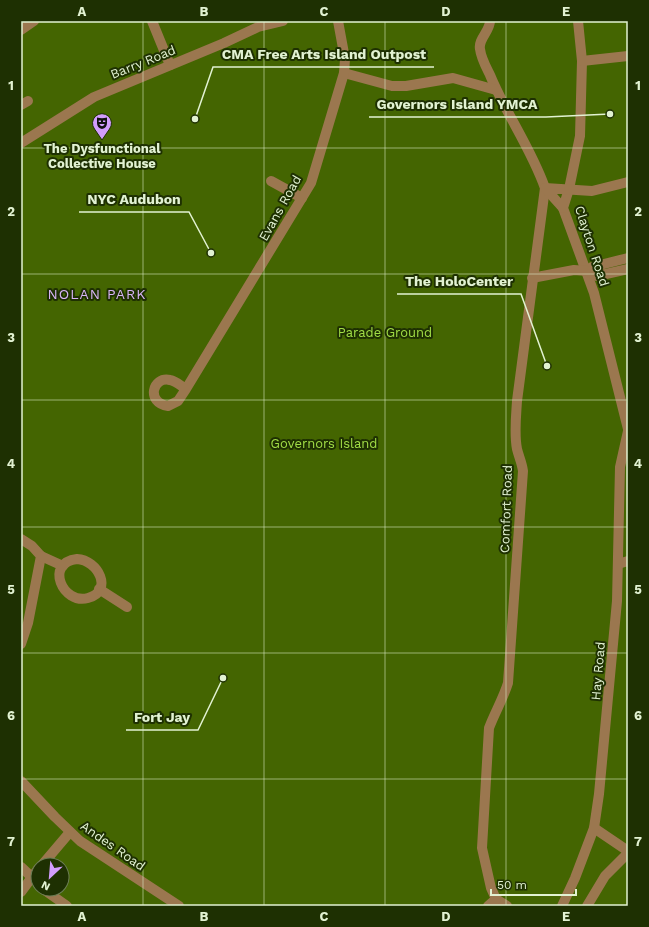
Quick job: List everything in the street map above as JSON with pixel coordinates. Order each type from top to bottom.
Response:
[{"type":"street","points":[[21,30],[34,21]]},
{"type":"street","points":[[152,21],[170,65]]},
{"type":"street","name":"Barry Road","points":[[21,143],[94,97],[258,27],[283,21]]},
{"type":"street","name":"Evans Road","points":[[186,389],[310,183],[344,73],[345,59],[338,21]]},
{"type":"street","name":"Comfort Road","points":[[490,21],[490,26],[480,43],[479,48],[496,90],[536,165],[545,188],[532,278],[517,402],[516,438],[522,471],[508,683],[504,697],[495,711],[489,728],[482,842],[485,864],[491,888],[496,899]]},
{"type":"street","name":"Clayton Road","points":[[578,21],[582,61],[580,136],[569,190],[563,208],[587,271],[597,304],[628,430]]},
{"type":"street","points":[[582,61],[628,56]]},
{"type":"street","points":[[344,73],[392,86],[406,86],[453,78],[496,90]]},
{"type":"street","points":[[271,181],[302,198]]},
{"type":"street","points":[[545,188],[592,191],[628,182]]},
{"type":"street","points":[[545,188],[563,208]]},
{"type":"street","points":[[587,271],[592,267],[628,258]]},
{"type":"street","points":[[532,278],[574,270],[587,271],[597,276],[628,269]]},
{"type":"street","name":"Hay Road","points":[[562,906],[575,878],[594,828],[602,772],[617,601],[620,467],[628,430]]},
{"type":"street","points":[[21,539],[32,546],[41,556],[63,566]]},
{"type":"street","points":[[21,644],[28,623],[41,556]]},
{"type":"street","points":[[77,558],[94,566],[99,571],[101,578],[99,590],[91,597],[84,598],[76,597],[67,592],[59,579],[63,566],[69,560],[77,558]]},
{"type":"street","points":[[618,564],[628,561]]},
{"type":"street","points":[[99,590],[127,607]]},
{"type":"street","name":"Andes Road","points":[[21,781],[70,832],[91,849],[179,906]]},
{"type":"street","points":[[587,906],[605,876],[628,852],[594,828]]},
{"type":"street","points":[[49,857],[70,832]]},
{"type":"street","points":[[21,867],[30,872]]},
{"type":"street","points":[[22,889],[30,882]]},
{"type":"street","points":[[54,897],[67,906]]},
{"type":"street","points":[[488,906],[496,899],[507,906]]},
{"type":"green space","name":"Governors Island","points":[[21,21],[628,21],[628,906],[21,906]]},
{"type":"place","name":"Governors Island YMCA","points":[[610,114]]},
{"type":"place","name":"CMA Free Arts Island Outpost","points":[[195,119]]},
{"type":"place","name":"The Dysfunctional Collective House","points":[[102,140]]},
{"type":"place","name":"NYC Audubon","points":[[211,253]]},
{"type":"place","name":"The HoloCenter","points":[[547,366]]},
{"type":"place","name":"Fort Jay","points":[[223,678]]},
{"type":"district","name":"NOLAN PARK","points":[[97,294]]},
{"type":"park label","name":"Parade Ground","points":[[385,332]]}]
